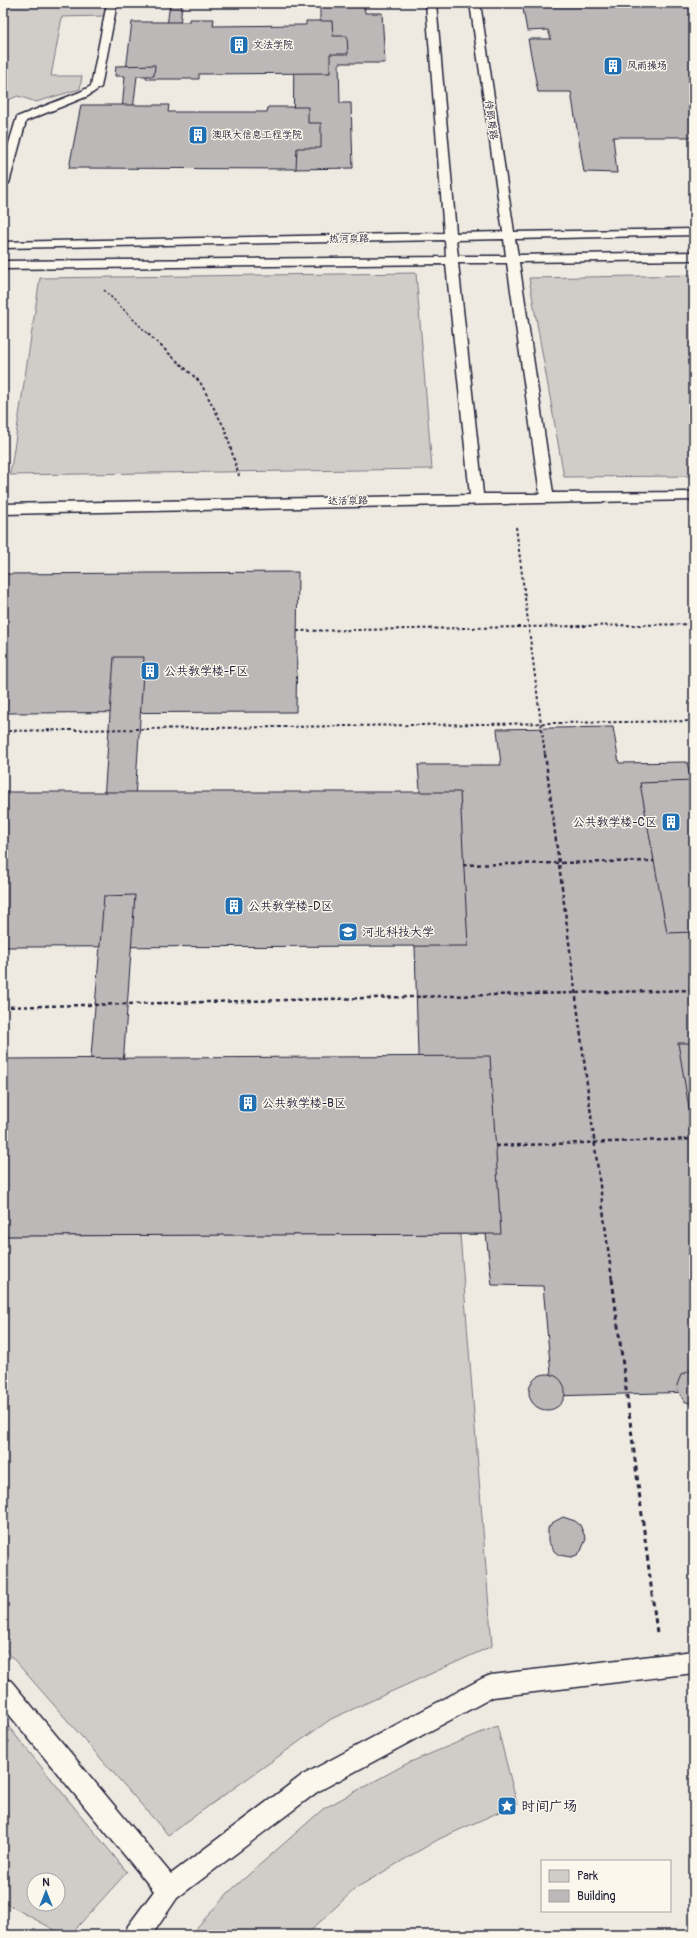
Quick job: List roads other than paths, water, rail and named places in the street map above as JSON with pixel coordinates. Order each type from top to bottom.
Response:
[{"type":"lane","points":[[3,183],[21,119],[96,88],[112,3]]},
{"type":"lane","points":[[431,3],[452,260],[477,499]]},
{"type":"lane","name":"侍郎房路","points":[[474,3],[547,498]]},
{"type":"lane","name":"热河泉路","points":[[3,245],[450,238],[694,232]]},
{"type":"lane","name":"热河泉路","points":[[3,265],[694,256]]},
{"type":"lane","name":"达活泉路","points":[[3,509],[512,498],[694,496]]},
{"type":"lane","points":[[137,1935],[169,1890],[309,1784],[491,1686],[694,1662]]},
{"type":"lane","points":[[3,1689],[169,1890]]},
{"type":"place","name":"文法学院","points":[[239,45]]},
{"type":"place","name":"风雨操场","points":[[613,66]]},
{"type":"place","name":"澳联大信息工程学院","points":[[198,135]]},
{"type":"place","name":"公共教学楼-F区","points":[[150,671]]},
{"type":"place","name":"公共教学楼-C区","points":[[671,822]]},
{"type":"place","name":"公共教学楼-D区","points":[[234,906]]},
{"type":"place","name":"河北科技大学","points":[[348,932]]},
{"type":"place","name":"公共教学楼-B区","points":[[248,1103]]},
{"type":"place","name":"时间广场","points":[[507,1806]]}]
